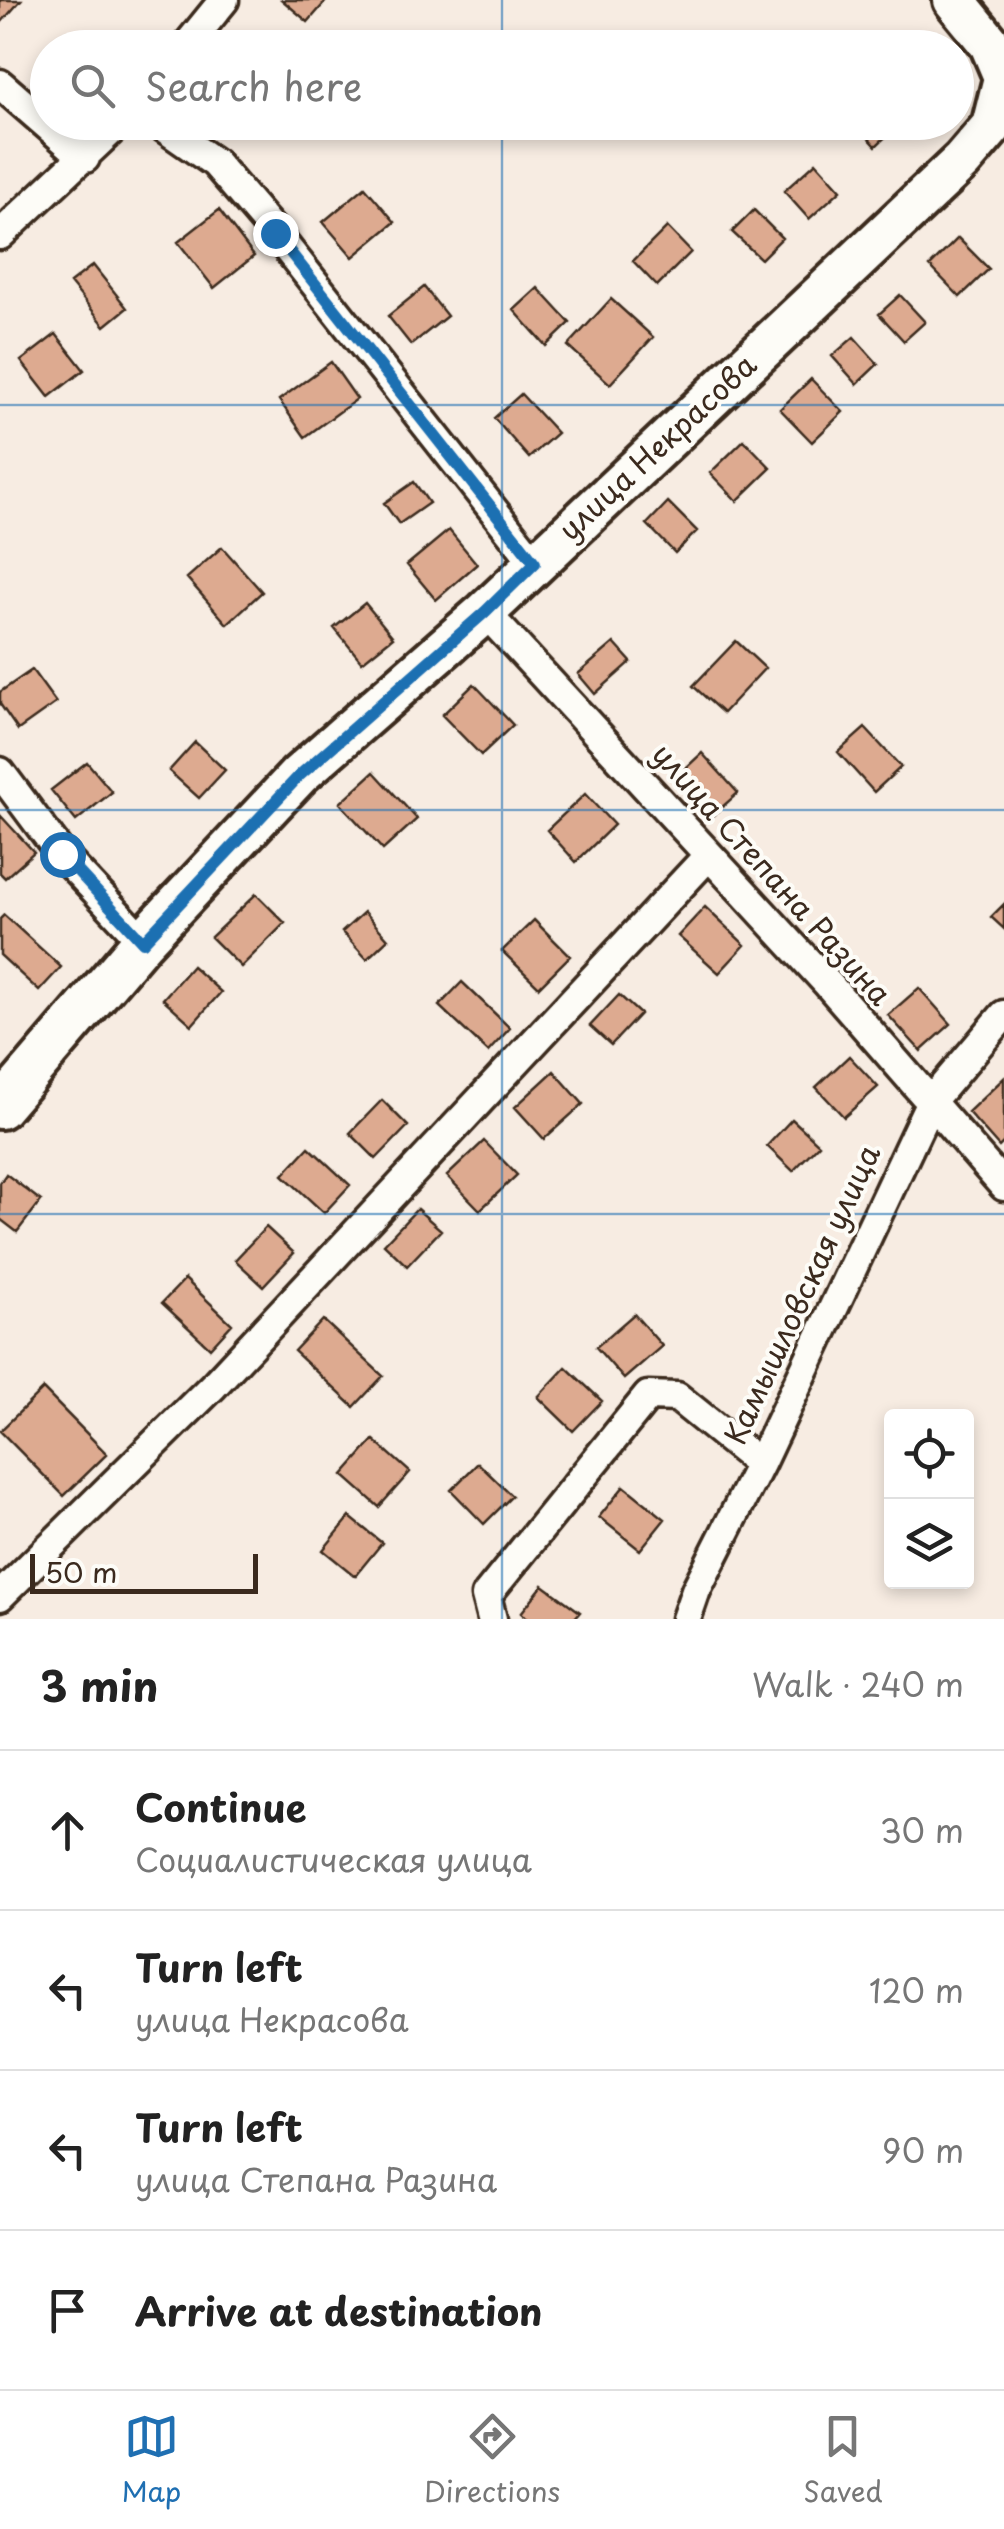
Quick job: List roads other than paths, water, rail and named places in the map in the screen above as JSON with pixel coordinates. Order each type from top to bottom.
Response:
[{"type":"street","points":[[199,30],[224,0]]},
{"type":"street","points":[[954,0],[990,44],[1004,77]]},
{"type":"street","name":"улица Некрасова","points":[[0,1108],[143,942],[300,775],[485,612],[962,161],[992,126],[1004,77]]},
{"type":"street","points":[[0,84],[30,110]]},
{"type":"street","points":[[64,140],[85,158]]},
{"type":"street","points":[[0,235],[102,140]]},
{"type":"street","points":[[182,140],[215,163],[275,233],[535,563]]},
{"type":"street","name":"улица Степана Разина","points":[[485,612],[709,855],[1004,1186]]},
{"type":"street","points":[[0,772],[62,854],[143,942]]},
{"type":"street","points":[[0,1596],[213,1386],[709,855]]},
{"type":"street","name":"Камышловская улица","points":[[686,1619],[696,1590],[760,1464],[930,1101],[1004,1015]]},
{"type":"street","points":[[492,1619],[486,1596],[648,1396],[677,1396],[760,1464]]}]
